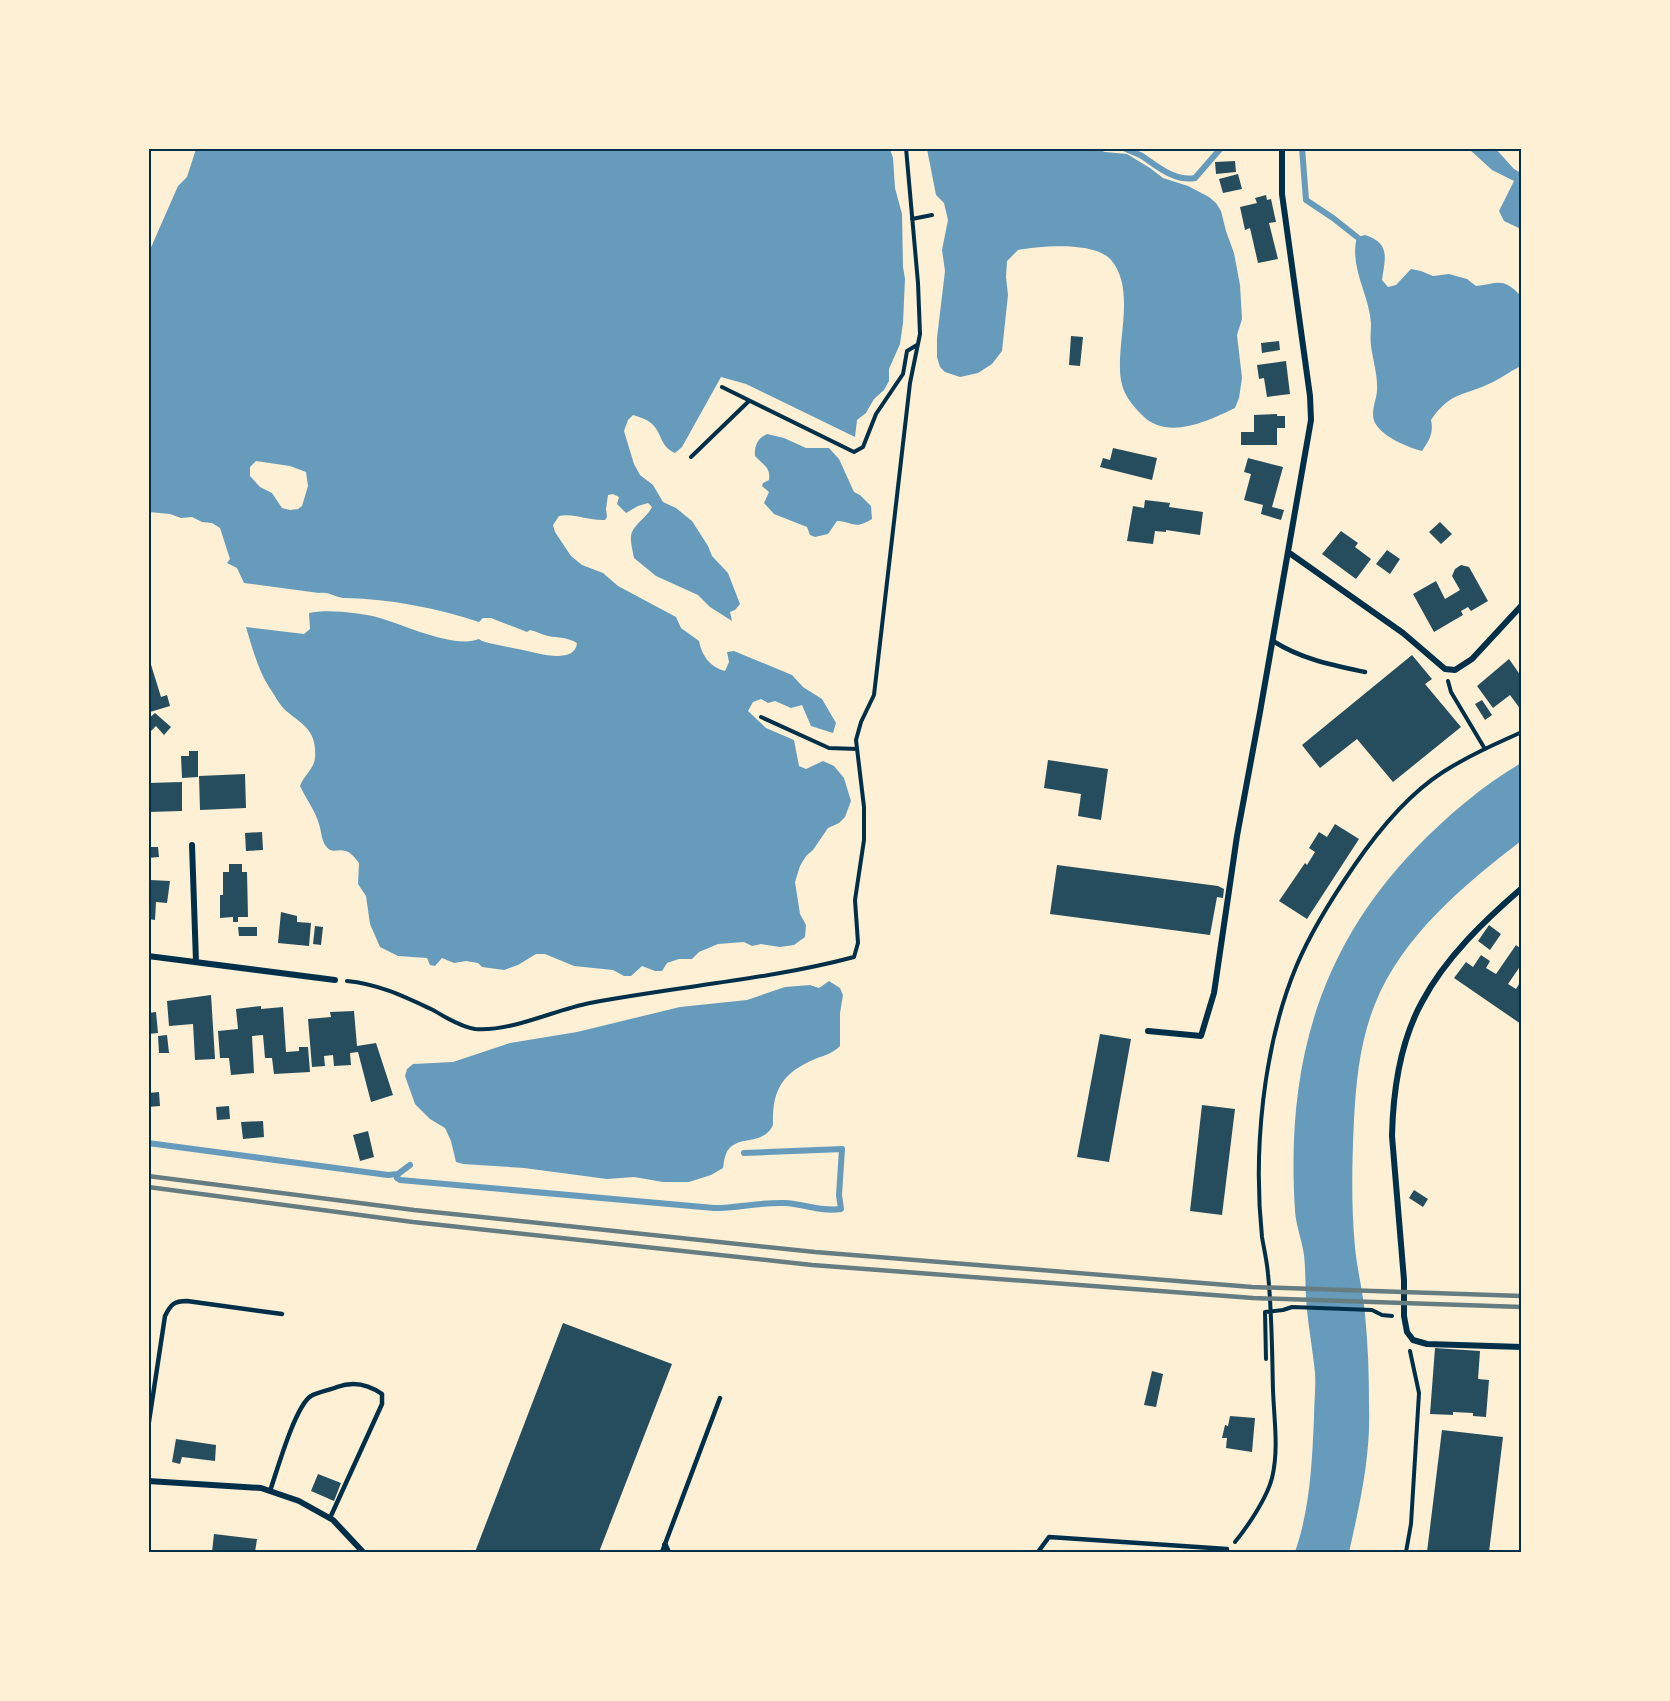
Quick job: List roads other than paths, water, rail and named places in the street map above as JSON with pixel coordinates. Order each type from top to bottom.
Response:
[{"type":"street","points":[[1148,1032],[1201,1036],[1214,993],[1237,836],[1311,420],[1310,396],[1282,194],[1281,148]]},
{"type":"street","points":[[1288,552],[1403,633],[1445,669],[1455,670],[1472,659],[1521,605]]},
{"type":"street","points":[[192,845],[196,962]]},
{"type":"street","points":[[1521,888],[1479,929],[1448,964],[1422,1002],[1400,1065],[1392,1136],[1407,1332],[1413,1340],[1427,1344],[1521,1347]]},
{"type":"street","points":[[148,956],[335,980]]},
{"type":"street","points":[[148,1481],[261,1488],[299,1501],[330,1518],[363,1552]]},
{"type":"street","points":[[665,1545],[668,1552]]},
{"type":"lane","points":[[1272,641],[1292,653],[1323,663],[1365,672]]},
{"type":"lane","points":[[148,1428],[165,1316],[171,1304],[176,1301],[188,1301],[282,1314]]},
{"type":"lane","points":[[270,1491],[294,1424],[302,1407],[311,1396],[360,1383],[375,1389],[382,1394],[382,1404],[330,1518]]},
{"type":"lane","points":[[662,1552],[720,1398]]},
{"type":"lane","points":[[1038,1552],[1049,1536],[1227,1550]]},
{"type":"water","points":[[196,149],[890,149],[893,158],[895,188],[902,214],[905,279],[903,323],[900,344],[889,369],[889,381],[866,413],[857,420],[855,437],[746,384],[721,377],[682,447],[675,453],[666,447],[655,427],[645,419],[633,415],[628,420],[624,431],[634,464],[640,475],[653,485],[663,502],[676,508],[692,521],[712,556],[728,573],[740,604],[730,612],[732,621],[710,607],[698,595],[656,576],[634,558],[631,535],[652,507],[648,503],[626,513],[617,504],[619,497],[613,494],[608,495],[605,520],[565,515],[559,516],[553,525],[571,556],[582,565],[603,573],[618,586],[676,617],[681,628],[699,641],[705,656],[715,667],[725,671],[729,662],[727,652],[734,651],[792,675],[803,687],[822,699],[836,723],[833,733],[811,726],[802,705],[791,708],[775,701],[768,703],[761,699],[753,702],[748,711],[766,728],[794,740],[799,766],[806,769],[823,761],[834,766],[844,778],[851,801],[845,817],[828,828],[800,866],[795,882],[800,914],[806,925],[805,937],[794,945],[780,947],[761,944],[752,946],[744,942],[718,944],[699,952],[692,959],[679,959],[667,963],[662,971],[642,966],[631,976],[624,976],[613,970],[574,966],[545,954],[536,954],[504,970],[482,967],[478,963],[466,961],[454,963],[442,958],[435,966],[430,965],[427,958],[398,956],[380,947],[370,924],[366,896],[358,884],[359,863],[347,852],[332,851],[327,848],[315,814],[300,786],[314,762],[314,741],[308,729],[283,708],[269,687],[258,666],[246,627],[304,634],[310,629],[309,613],[335,612],[380,618],[443,639],[469,641],[479,639],[545,655],[570,654],[575,650],[577,643],[530,630],[527,632],[491,618],[483,618],[479,622],[413,605],[342,598],[326,593],[244,583],[237,568],[227,563],[230,559],[220,528],[192,517],[181,518],[170,514],[149,512],[149,252],[178,186],[187,177]],"holes":[[[256,461],[290,466],[306,472],[308,486],[302,506],[290,510],[282,508],[272,493],[260,487],[250,476],[250,467]]]},
{"type":"water","points":[[927,149],[1097,149],[1127,154],[1163,178],[1188,186],[1209,197],[1221,211],[1234,253],[1240,285],[1242,319],[1237,335],[1242,378],[1235,408],[1200,423],[1175,428],[1152,423],[1138,411],[1126,395],[1121,380],[1124,302],[1119,272],[1111,260],[1103,254],[1080,247],[1052,246],[1018,250],[1007,261],[1008,295],[1002,351],[992,364],[978,373],[960,377],[945,372],[940,367],[937,357],[937,338],[945,271],[942,250],[948,220],[944,203],[936,195]]},
{"type":"water","points":[[1469,149],[1496,149],[1514,169],[1521,173],[1521,229],[1504,221],[1499,211],[1514,181],[1492,170]]},
{"type":"water","points":[[1365,235],[1379,242],[1383,247],[1385,259],[1382,280],[1388,287],[1396,285],[1411,269],[1433,276],[1449,274],[1467,279],[1476,286],[1505,284],[1521,296],[1521,366],[1483,387],[1459,395],[1438,410],[1431,420],[1430,437],[1422,451],[1389,437],[1375,423],[1373,411],[1377,385],[1371,346],[1371,323],[1357,270],[1355,248],[1357,237]]},
{"type":"water","points":[[767,434],[784,438],[806,448],[829,448],[839,459],[854,492],[871,506],[872,519],[857,525],[837,521],[828,534],[815,537],[810,535],[807,527],[774,514],[764,503],[769,492],[762,486],[769,480],[769,472],[755,456],[757,443]]},
{"type":"water","points":[[1521,763],[1521,841],[1478,875],[1418,934],[1387,979],[1370,1018],[1356,1091],[1352,1183],[1355,1247],[1364,1306],[1369,1382],[1368,1442],[1361,1498],[1349,1552],[1295,1552],[1304,1519],[1309,1486],[1315,1384],[1306,1303],[1304,1255],[1295,1211],[1294,1159],[1296,1109],[1303,1062],[1315,1016],[1331,971],[1354,929],[1382,888],[1440,824],[1492,781]]},
{"type":"water","points":[[829,981],[840,988],[843,995],[840,1013],[840,1046],[831,1053],[794,1070],[781,1084],[774,1102],[773,1125],[768,1132],[756,1139],[736,1144],[726,1154],[723,1168],[711,1175],[689,1182],[663,1182],[634,1177],[607,1179],[456,1162],[445,1128],[430,1119],[415,1104],[405,1076],[407,1069],[413,1064],[453,1062],[510,1043],[577,1032],[680,1007],[747,1000],[785,987],[810,985],[819,988]]},
{"type":"waterway","points":[[1124,148],[1173,175],[1188,179],[1195,178],[1221,148]]},
{"type":"waterway","points":[[1302,148],[1306,200],[1357,237]]},
{"type":"waterway","points":[[148,1143],[388,1175],[398,1174],[410,1165]]},
{"type":"waterway","points":[[397,1178],[714,1208],[776,1203],[841,1209],[839,1195],[842,1149],[744,1153]]},
{"type":"railway","points":[[148,1176],[414,1210],[815,1252],[1252,1287],[1522,1296]]},
{"type":"railway","points":[[148,1187],[413,1222],[812,1265],[1253,1298],[1522,1307]]}]
